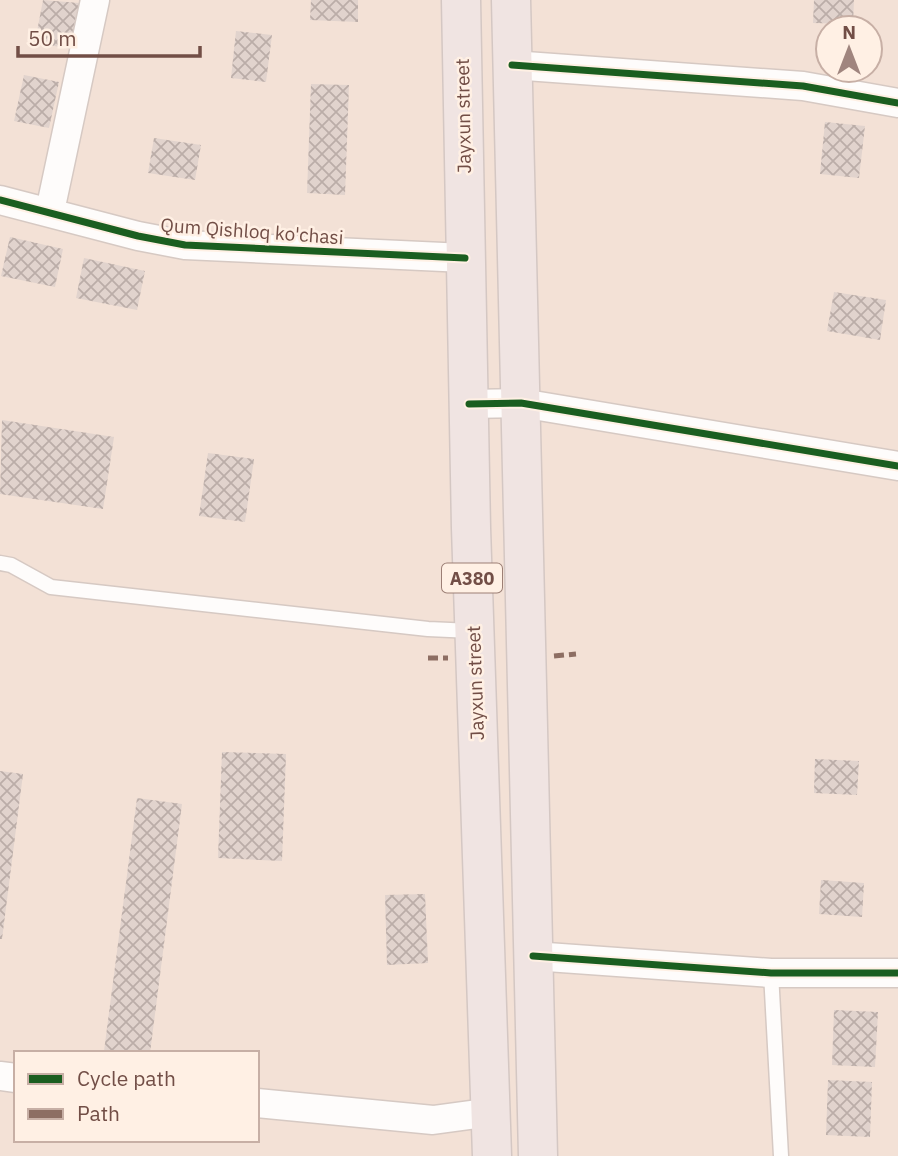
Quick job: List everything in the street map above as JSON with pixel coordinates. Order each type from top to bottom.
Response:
[{"type":"highway","name":"Jayxun street","points":[[461,0],[474,631],[492,1156]]},
{"type":"highway","name":"A380","points":[[511,0],[538,1156]]},
{"type":"street","points":[[50,211],[95,0]]},
{"type":"street","points":[[512,65],[803,86],[898,103]]},
{"type":"street","name":"Qum Qishloq ko'chasi","points":[[0,200],[138,236],[185,245],[465,258]]},
{"type":"street","points":[[469,404],[521,404],[898,466]]},
{"type":"street","points":[[533,956],[771,974],[898,973]]},
{"type":"street","points":[[259,1103],[433,1119],[492,1112]]},
{"type":"lane","points":[[0,563],[11,565],[51,587],[428,629],[474,631]]},
{"type":"lane","points":[[771,974],[781,1156]]},
{"type":"shaded area","points":[[0,0],[898,0],[898,1156],[0,1156]]},
{"type":"building","points":[[43,0],[79,3],[69,49],[35,42]]},
{"type":"building","points":[[311,0],[358,0],[358,22],[310,20]]},
{"type":"building","points":[[814,0],[854,0],[853,14],[814,14],[813,23]]},
{"type":"building","points":[[236,31],[272,35],[266,82],[231,78]]},
{"type":"building","points":[[24,75],[59,82],[49,128],[14,121]]},
{"type":"building","points":[[311,84],[349,85],[345,195],[307,193]]},
{"type":"building","points":[[825,122],[865,126],[859,178],[820,174]]},
{"type":"building","points":[[154,138],[201,145],[195,180],[148,173]]},
{"type":"building","points":[[10,237],[63,249],[55,287],[1,276]]},
{"type":"building","points":[[84,258],[145,271],[137,310],[76,298]]},
{"type":"building","points":[[834,292],[886,300],[880,340],[827,331]]},
{"type":"building","points":[[2,420],[114,437],[103,509],[0,494]]},
{"type":"building","points":[[208,453],[254,459],[245,522],[199,516]]},
{"type":"building","points":[[222,752],[286,754],[282,861],[218,858]]},
{"type":"building","points":[[815,759],[859,761],[857,795],[814,793]]},
{"type":"building","points":[[0,771],[23,774],[2,939],[0,939]]},
{"type":"building","points":[[137,798],[182,804],[150,1051],[104,1051]]},
{"type":"building","points":[[821,880],[864,883],[862,917],[819,914]]},
{"type":"building","points":[[425,894],[428,963],[387,965],[385,895]]},
{"type":"building","points":[[834,1010],[878,1012],[875,1067],[832,1065]]},
{"type":"building","points":[[828,1080],[872,1082],[870,1137],[826,1135]]},
{"type":"marked path","points":[[554,656],[576,654]]},
{"type":"marked path","points":[[428,658],[448,658]]},
{"type":"cycle path","points":[[512,65],[803,86],[898,103]]},
{"type":"cycle path","points":[[0,200],[138,236],[185,245],[465,258]]},
{"type":"cycle path","points":[[469,404],[521,403],[898,466]]},
{"type":"cycle path","points":[[533,956],[771,973],[898,973]]}]
